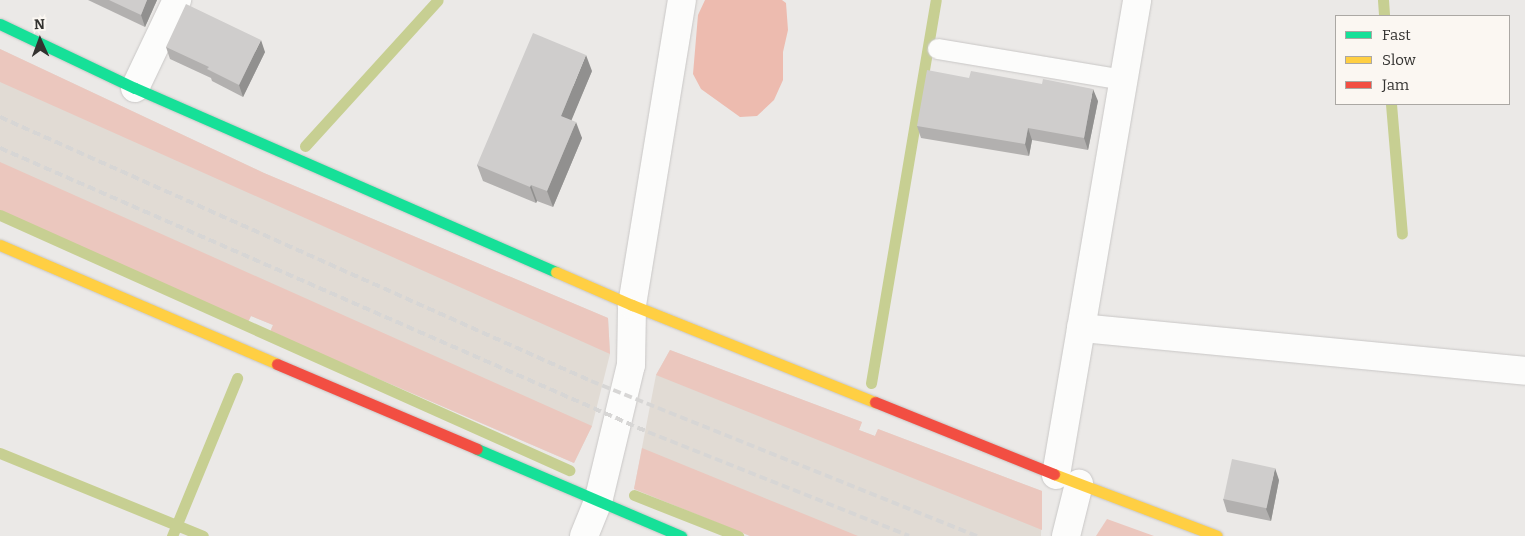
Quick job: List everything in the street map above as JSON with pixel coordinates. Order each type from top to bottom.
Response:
[{"type":"street","points":[[135,88],[177,0]]},
{"type":"street","points":[[584,536],[598,502],[631,365],[632,305],[682,0]]},
{"type":"street","points":[[1066,536],[1068,479],[1081,328],[1137,0]]},
{"type":"street","points":[[0,24],[135,88],[632,305],[1068,479],[1217,536]]},
{"type":"street","points":[[0,245],[681,536]]},
{"type":"street","points":[[1081,328],[1525,371]]},
{"type":"lane","points":[[938,49],[1123,80]]},
{"type":"shaded area","points":[[705,0],[782,0],[786,3],[788,30],[783,52],[783,80],[774,100],[757,116],[740,117],[701,89],[693,74],[698,15]]},
{"type":"shaded area","points":[[0,49],[264,173],[608,318],[610,354],[592,426],[574,463],[270,332],[273,325],[251,316],[248,322],[0,211]]},
{"type":"shaded area","points":[[0,49],[264,173],[608,318],[610,354],[0,82]]},
{"type":"shaded area","points":[[0,162],[592,426],[574,463],[270,332],[273,325],[251,316],[248,322],[0,211]]},
{"type":"shaded area","points":[[670,350],[862,422],[859,430],[875,436],[878,429],[1042,491],[1041,536],[750,536],[634,489],[656,375]]},
{"type":"shaded area","points":[[670,350],[862,422],[859,430],[875,436],[878,429],[1042,491],[1042,530],[656,375]]},
{"type":"shaded area","points":[[642,448],[858,536],[750,536],[634,489]]},
{"type":"shaded area","points":[[1107,519],[1154,536],[1096,536]]},
{"type":"building","points":[[109,0],[147,0],[141,15]]},
{"type":"building","points":[[186,4],[261,40],[239,85],[207,69],[209,67],[166,47]]},
{"type":"building","points":[[533,33],[586,55],[561,116],[576,122],[547,191],[531,185],[530,187],[477,165]]},
{"type":"building","points":[[927,70],[969,78],[971,71],[1042,84],[1043,79],[1093,89],[1084,138],[1028,128],[1025,144],[917,126]]},
{"type":"building","points":[[1232,459],[1275,468],[1267,508],[1223,499]]},
{"type":"waterway","points":[[305,146],[438,0]]},
{"type":"waterway","points":[[871,383],[936,0]]},
{"type":"waterway","points":[[1383,0],[1384,15]]},
{"type":"waterway","points":[[1391,105],[1402,234]]},
{"type":"waterway","points":[[0,215],[569,470]]},
{"type":"waterway","points":[[172,536],[237,378]]},
{"type":"waterway","points":[[0,453],[203,536]]},
{"type":"waterway","points":[[634,495],[738,536]]},
{"type":"railway","points":[[0,117],[591,381],[977,536]]},
{"type":"railway","points":[[0,148],[648,432],[909,536]]},
{"type":"traffic: fast","points":[[0,24],[135,88],[556,272]]},
{"type":"traffic: fast","points":[[477,449],[681,536]]},
{"type":"traffic: slow","points":[[0,245],[277,364]]},
{"type":"traffic: slow","points":[[556,272],[632,305],[875,402]]},
{"type":"traffic: slow","points":[[1054,474],[1217,536]]},
{"type":"traffic: jam","points":[[277,364],[477,449]]},
{"type":"traffic: jam","points":[[875,402],[1054,474]]}]
